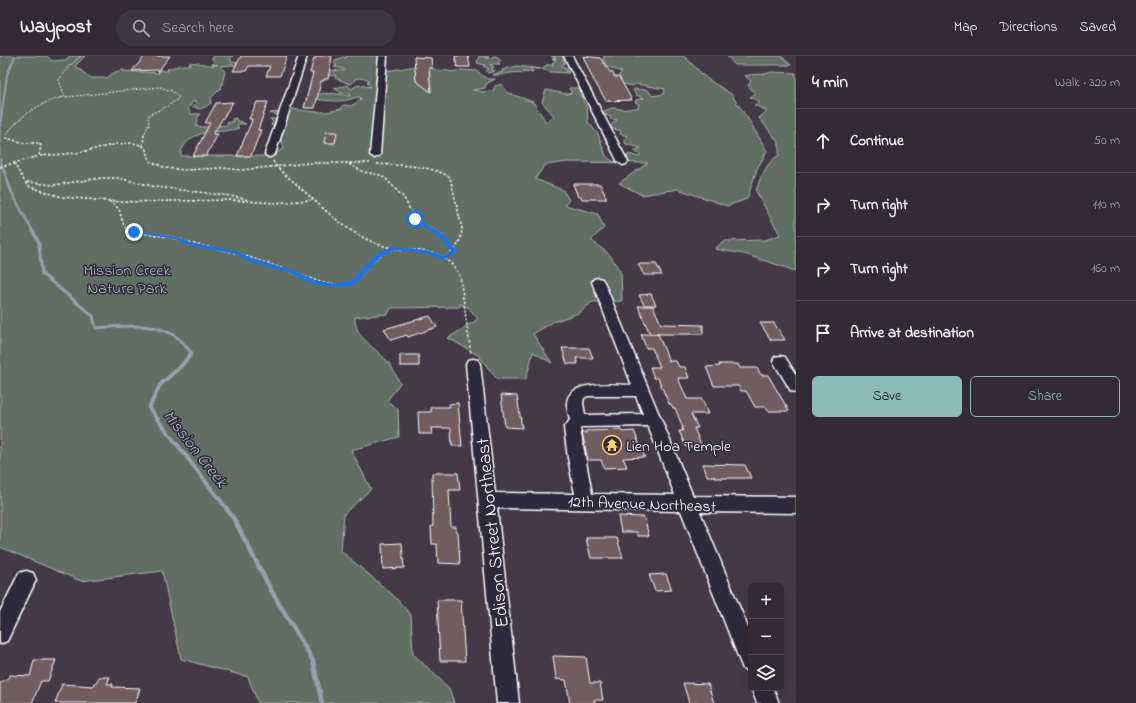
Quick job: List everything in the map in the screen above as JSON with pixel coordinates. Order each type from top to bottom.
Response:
[{"type":"street","points":[[270,154],[303,56]]},
{"type":"street","points":[[375,155],[383,56]]},
{"type":"street","points":[[568,56],[623,162]]},
{"type":"street","points":[[598,282],[749,655]]},
{"type":"street","points":[[780,361],[796,387]]},
{"type":"street","name":"Edison Street Northeast","points":[[473,364],[508,703]]},
{"type":"street","points":[[578,421],[575,403],[578,395],[586,391],[642,390]]},
{"type":"street","points":[[585,501],[576,458],[572,428],[578,421],[654,420]]},
{"type":"street","name":"12th Avenue Northeast","points":[[487,500],[688,503],[702,505],[796,505]]},
{"type":"street","points":[[0,634],[26,580]]},
{"type":"street","points":[[763,691],[768,703]]},
{"type":"path","points":[[65,97],[59,80],[68,67],[81,56]]},
{"type":"path","points":[[39,156],[41,146],[39,143],[10,140],[6,138],[6,135],[35,108],[44,102],[65,97],[160,87],[172,91],[178,96],[178,99],[166,107],[150,114],[148,118],[149,125],[144,133],[143,146],[150,157],[149,161],[158,166],[190,171],[221,168],[244,170],[255,167],[348,163],[422,167],[441,171],[450,177],[462,228],[461,242],[458,248],[443,258]]},
{"type":"path","points":[[0,167],[39,156],[77,153],[132,143],[143,146]]},
{"type":"path","points":[[270,154],[275,167],[296,183],[312,200],[342,224],[368,240],[394,248],[426,251],[452,262],[458,269],[460,276],[466,325],[473,364]]},
{"type":"path","points":[[14,163],[25,182],[30,187],[62,197],[109,201],[290,202],[312,200]]},
{"type":"path","points":[[348,163],[357,169],[385,178],[404,198],[415,219],[442,236],[454,251]]},
{"type":"path","points":[[25,182],[54,184],[101,178],[118,178],[156,187],[231,196],[254,201]]},
{"type":"path","points":[[109,201],[119,209],[124,226],[129,231],[176,238],[188,243],[237,253],[323,283],[334,285],[354,282],[379,256],[394,248]]},
{"type":"green space","name":"Mission Creek Nature Park","points":[[0,56],[47,56],[52,61],[66,60],[69,56],[85,56],[75,66],[91,78],[107,78],[114,72],[124,70],[123,71],[159,73],[158,71],[168,71],[167,69],[191,65],[189,63],[218,65],[212,64],[214,62],[212,58],[214,56],[233,56],[230,59],[232,60],[230,62],[240,63],[239,66],[221,66],[225,72],[221,88],[211,98],[211,103],[204,107],[196,108],[197,107],[192,107],[196,102],[193,101],[188,109],[191,114],[201,114],[197,118],[198,120],[196,126],[204,127],[227,125],[227,123],[233,121],[232,119],[236,118],[236,120],[246,124],[238,124],[237,127],[239,128],[234,130],[206,132],[195,136],[184,146],[181,156],[273,156],[284,148],[276,124],[275,126],[272,126],[271,125],[273,122],[270,119],[278,119],[282,116],[270,113],[281,112],[287,108],[322,112],[342,109],[341,107],[344,105],[351,106],[361,100],[360,97],[344,101],[314,99],[316,95],[324,94],[350,96],[351,93],[341,93],[334,88],[348,85],[351,89],[358,85],[371,87],[367,83],[369,81],[368,79],[354,79],[355,81],[350,84],[335,78],[336,75],[326,76],[327,70],[344,71],[344,69],[334,67],[337,66],[334,63],[335,60],[342,57],[346,58],[346,56],[385,56],[388,62],[384,69],[377,72],[419,66],[433,68],[438,71],[478,71],[487,79],[495,79],[486,84],[485,88],[473,90],[483,92],[493,91],[495,86],[502,84],[508,93],[533,102],[546,122],[554,116],[542,102],[546,90],[567,94],[572,93],[569,88],[577,88],[587,108],[588,122],[598,134],[606,156],[612,161],[622,162],[628,159],[627,156],[629,154],[638,157],[641,155],[634,151],[641,148],[626,144],[624,140],[627,136],[620,134],[621,131],[610,128],[617,120],[610,119],[611,117],[605,115],[603,112],[610,108],[638,108],[639,104],[635,102],[636,100],[644,98],[636,95],[633,90],[635,89],[648,90],[652,96],[664,94],[665,89],[636,84],[632,86],[624,84],[622,86],[619,75],[622,72],[606,66],[603,59],[604,56],[683,56],[706,78],[731,94],[767,151],[757,169],[747,199],[727,206],[678,189],[642,195],[619,183],[648,163],[568,162],[545,165],[535,179],[563,190],[569,200],[565,205],[598,214],[604,228],[591,240],[610,255],[621,273],[622,301],[592,302],[579,313],[553,322],[533,334],[552,363],[533,352],[526,379],[497,379],[478,355],[448,338],[478,319],[469,308],[460,304],[460,307],[391,308],[388,314],[355,317],[358,331],[366,342],[389,363],[400,383],[387,401],[398,409],[399,437],[351,450],[371,489],[344,514],[341,551],[393,595],[411,615],[413,654],[449,688],[454,703],[258,703],[248,677],[181,659],[162,571],[81,581],[0,547]]},
{"type":"green space","points":[[479,56],[492,58],[493,56],[496,56],[501,60],[498,63],[500,64],[490,65],[494,67],[491,69],[495,71],[488,73],[486,71],[489,69],[483,66],[485,65],[477,63]]},
{"type":"green space","points":[[551,56],[561,56],[564,58],[562,61],[565,63],[561,66],[571,69],[571,71],[566,71],[569,73],[550,72],[542,69],[546,65],[554,65],[552,63],[556,60],[552,59],[556,58]]},
{"type":"green space","points":[[727,56],[781,56],[791,65],[735,65]]},
{"type":"green space","points":[[517,66],[541,69],[530,69],[533,72],[523,71],[525,72],[493,75],[503,72],[502,70]]},
{"type":"green space","points":[[771,72],[796,73],[796,271],[744,254],[715,249],[723,241],[765,240],[780,235],[756,191],[767,166],[779,155],[779,143],[759,118],[767,111],[754,105],[760,102],[750,97],[756,93],[748,86],[751,81],[745,76]]},
{"type":"building","points":[[145,56],[170,56],[159,70],[132,71]]},
{"type":"building","points":[[241,56],[287,56],[280,76],[266,76],[270,66],[249,66],[246,71],[233,71]]},
{"type":"building","points":[[317,56],[332,56],[328,79],[321,81],[315,108],[304,108],[313,73],[310,73],[314,58]]},
{"type":"building","points":[[455,56],[468,56],[470,67],[457,67]]},
{"type":"building","points":[[583,56],[600,58],[615,77],[619,77],[632,100],[606,101],[592,77]]},
{"type":"building","points":[[414,57],[431,58],[432,68],[429,68],[431,92],[416,81]]},
{"type":"building","points":[[233,102],[213,134],[218,134],[206,156],[193,156],[210,123],[205,123],[216,103]]},
{"type":"building","points":[[257,102],[268,102],[258,130],[261,130],[251,156],[237,156],[251,123],[252,119],[249,119]]},
{"type":"building","points":[[326,132],[337,132],[335,143],[324,143]]},
{"type":"building","points":[[573,184],[600,184],[607,199],[582,199],[581,197],[578,197]]},
{"type":"building","points":[[638,264],[656,264],[662,275],[644,275]]},
{"type":"building","points":[[651,294],[656,305],[644,305],[639,295]]},
{"type":"building","points":[[638,306],[653,306],[661,324],[703,325],[703,334],[650,334]]},
{"type":"building","points":[[430,316],[437,327],[408,337],[407,335],[391,340],[384,329]]},
{"type":"building","points":[[760,323],[774,323],[785,340],[771,340]]},
{"type":"building","points":[[641,334],[658,334],[669,361],[676,361],[679,367],[685,367],[689,378],[678,378],[687,399],[702,399],[708,414],[691,414],[698,428],[694,428],[702,447],[686,447],[679,431],[683,431],[683,428],[675,408],[669,404],[658,378],[654,378],[650,367],[660,367],[652,348],[646,348]]},
{"type":"building","points":[[562,348],[589,348],[593,358],[576,358],[578,364],[567,364]]},
{"type":"building","points":[[400,355],[419,355],[419,366],[400,366]]},
{"type":"building","points":[[719,364],[738,364],[740,368],[757,368],[761,375],[768,375],[789,411],[768,411],[766,407],[755,407],[746,391],[741,391],[738,386],[714,386],[706,367],[720,366]]},
{"type":"building","points":[[501,395],[517,396],[522,428],[505,427]]},
{"type":"building","points":[[458,403],[462,446],[452,446],[451,428],[431,428],[432,434],[419,434],[418,412],[431,412],[431,407],[450,407],[449,404]]},
{"type":"building","name":"Lien Hoa Temple","points":[[621,430],[622,432],[634,431],[645,457],[623,458],[627,467],[604,468],[601,460],[588,460],[582,433],[587,433],[586,431]]},
{"type":"building","points":[[703,464],[745,465],[751,478],[715,478],[714,476],[707,476]]},
{"type":"building","points":[[432,473],[458,473],[460,490],[449,490],[451,527],[456,527],[456,532],[458,532],[460,564],[438,563],[437,544],[432,544]]},
{"type":"building","points":[[618,516],[644,517],[649,536],[638,536],[637,532],[621,532]]},
{"type":"building","points":[[586,538],[617,538],[623,558],[591,558]]},
{"type":"building","points":[[402,543],[404,568],[383,569],[382,544]]},
{"type":"building","points":[[666,574],[672,590],[655,591],[649,575]]},
{"type":"building","points":[[437,600],[461,600],[465,661],[440,661]]},
{"type":"building","points":[[553,656],[586,657],[590,683],[600,683],[603,700],[594,700],[594,703],[570,703],[566,680],[556,679]]},
{"type":"building","points":[[34,660],[56,660],[48,681],[41,681],[32,703],[0,703],[0,683],[10,675],[30,676]]},
{"type":"building","points":[[99,677],[110,677],[107,684],[113,684],[112,687],[140,688],[136,701],[134,703],[55,703],[62,684],[93,686]]},
{"type":"building","points":[[683,683],[708,684],[714,703],[689,703]]},
{"type":"waterway","name":"Mission Creek","points":[[0,126],[7,75],[15,56]]},
{"type":"waterway","name":"Mission Creek","points":[[0,160],[2,165]]},
{"type":"waterway","name":"Mission Creek","points":[[3,168],[12,193],[33,232]]},
{"type":"waterway","name":"Mission Creek","points":[[33,231],[39,243],[42,274],[93,316],[96,328],[139,326],[160,329],[179,339],[192,353],[191,354]]},
{"type":"waterway","name":"Mission Creek","points":[[191,354],[181,366],[160,385],[149,408],[227,509]]},
{"type":"waterway","name":"Mission Creek","points":[[226,508],[234,519],[271,590],[313,661],[322,703]]},
{"type":"place","name":"Lien Hoa Temple","points":[[612,445]]},
{"type":"route","points":[[134,232],[176,238],[188,243],[237,253],[269,266],[303,276],[313,281],[334,285],[354,282],[374,260],[394,248],[426,251],[443,258],[454,251],[449,242],[442,236],[430,230],[415,219]]}]
